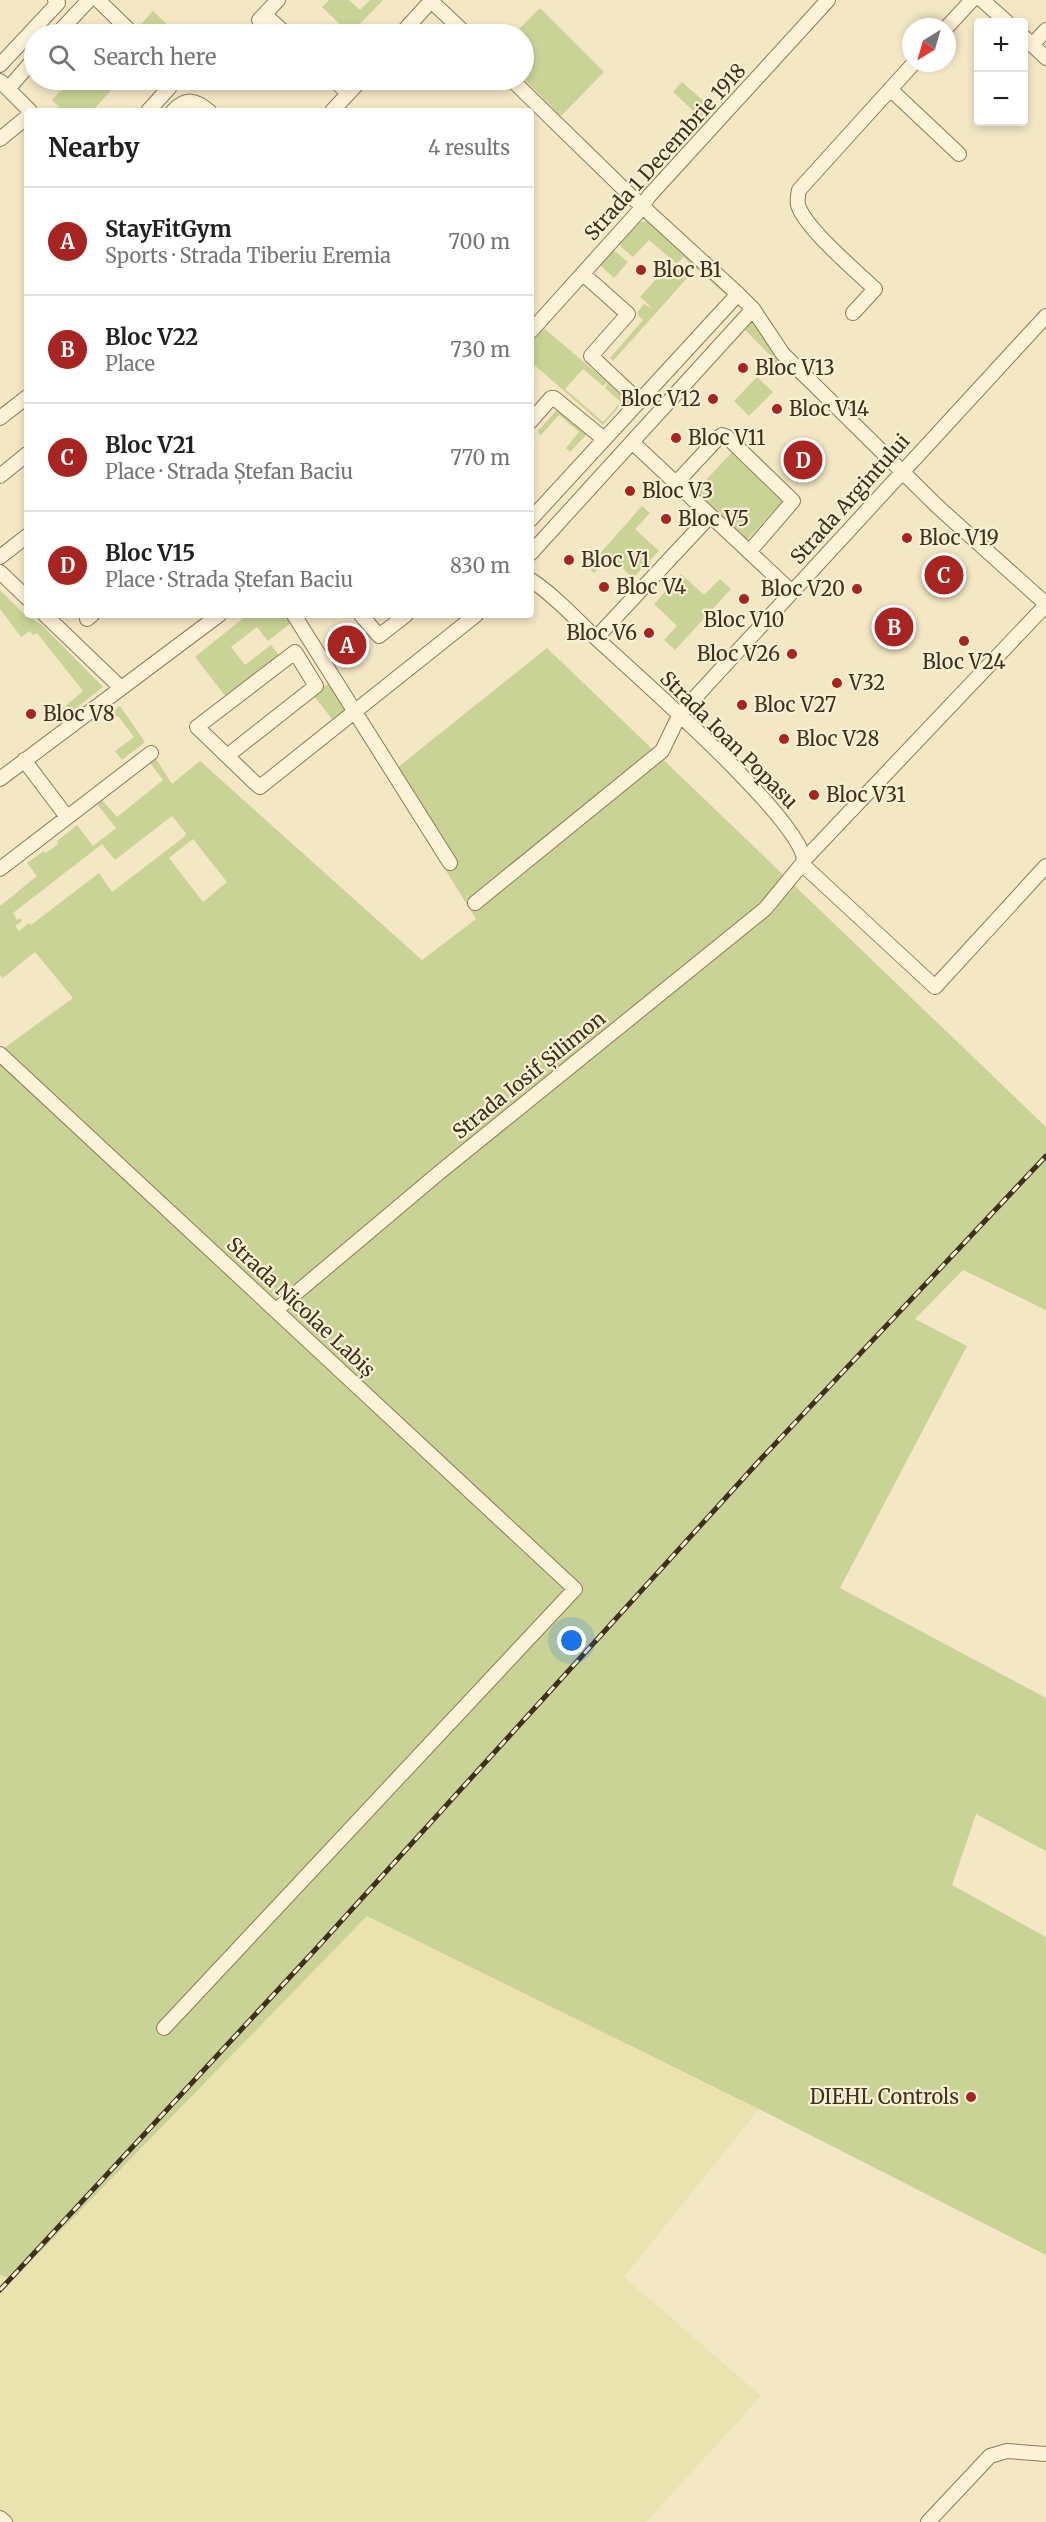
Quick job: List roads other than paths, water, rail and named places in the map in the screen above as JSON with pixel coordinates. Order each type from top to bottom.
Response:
[{"type":"street","points":[[38,24],[58,3],[55,0]]},
{"type":"street","points":[[66,24],[89,0]]},
{"type":"street","points":[[98,0],[123,24]]},
{"type":"street","points":[[271,24],[262,18],[278,0]]},
{"type":"street","name":"Strada 1 Decembrie 1918","points":[[534,328],[642,206],[648,196],[828,0]]},
{"type":"street","points":[[955,18],[972,0]]},
{"type":"street","points":[[982,0],[1002,18]]},
{"type":"street","points":[[410,24],[431,1],[455,24]]},
{"type":"street","points":[[1046,30],[1028,41],[1046,58]]},
{"type":"street","points":[[0,65],[24,39]]},
{"type":"street","points":[[24,68],[4,85],[27,108]]},
{"type":"street","points":[[853,313],[875,289],[803,216],[798,203],[799,190],[905,72]]},
{"type":"street","points":[[890,88],[959,154]]},
{"type":"street","points":[[151,108],[167,90]]},
{"type":"street","points":[[345,90],[348,93]]},
{"type":"street","points":[[335,108],[351,90]]},
{"type":"street","points":[[522,90],[753,309],[783,354],[902,471],[1046,604]]},
{"type":"street","points":[[177,108],[185,101],[198,102],[205,108]]},
{"type":"street","points":[[0,139],[24,119]]},
{"type":"street","points":[[583,274],[628,314],[591,356],[639,401]]},
{"type":"street","points":[[534,516],[738,294]]},
{"type":"street","points":[[534,551],[753,309]]},
{"type":"street","name":"Strada Argintului","points":[[475,903],[662,751],[679,716],[1046,316]]},
{"type":"street","points":[[534,418],[551,398],[554,398],[604,439]]},
{"type":"street","points":[[0,418],[24,399]]},
{"type":"street","points":[[676,483],[718,438],[722,435],[727,437],[793,501],[749,552]]},
{"type":"street","points":[[632,442],[792,592]]},
{"type":"street","points":[[0,476],[24,456]]},
{"type":"street","points":[[596,638],[710,516]]},
{"type":"street","points":[[0,557],[24,538]]},
{"type":"street","points":[[0,572],[24,595]]},
{"type":"street","name":"Strada Ioan Popasu","points":[[534,583],[743,777],[787,826],[800,846],[803,862],[934,987],[1046,867]]},
{"type":"street","name":"Strada Iosif Șilimon","points":[[276,1310],[440,1172],[765,909],[803,862],[1046,604]]},
{"type":"street","points":[[48,618],[120,687]]},
{"type":"street","points":[[0,779],[215,618]]},
{"type":"street","points":[[296,618],[450,863]]},
{"type":"street","points":[[364,618],[379,636],[402,618]]},
{"type":"street","points":[[227,756],[316,686],[295,652],[197,727],[227,756],[260,787],[472,618]]},
{"type":"street","points":[[305,668],[321,657]]},
{"type":"street","points":[[0,869],[151,753]]},
{"type":"street","points":[[24,760],[67,817]]},
{"type":"street","name":"Strada Nicolae Labiș","points":[[0,1054],[575,1589],[164,2028]]},
{"type":"street","points":[[928,2522],[990,2456],[1007,2451],[1046,2454]]},
{"type":"street","points":[[0,2518],[5,2522]]},
{"type":"railway","points":[[0,2290],[314,1951],[760,1460],[1046,1156]]},
{"type":"place","name":"Bloc B1","points":[[641,270]]},
{"type":"place","name":"Bloc V13","points":[[743,368]]},
{"type":"place","name":"Bloc V12","points":[[713,399]]},
{"type":"place","name":"Bloc V14","points":[[777,409]]},
{"type":"place","name":"Bloc V11","points":[[676,438]]},
{"type":"place","name":"Bloc V15","points":[[803,460]]},
{"type":"place","name":"Bloc V3","points":[[630,491]]},
{"type":"place","name":"Bloc V5","points":[[666,519]]},
{"type":"place","name":"Bloc V19","points":[[907,538]]},
{"type":"place","name":"Bloc V1","points":[[569,560]]},
{"type":"place","name":"Bloc V21","points":[[944,575]]},
{"type":"place","name":"Bloc V4","points":[[604,587]]},
{"type":"place","name":"Bloc V20","points":[[857,589]]},
{"type":"place","name":"Bloc V10","points":[[744,599]]},
{"type":"place","name":"Bloc V22","points":[[894,627]]},
{"type":"place","name":"Bloc V6","points":[[649,633]]},
{"type":"place","name":"Bloc V24","points":[[964,641]]},
{"type":"place","name":"StayFitGym","points":[[347,645]]},
{"type":"place","name":"Bloc V26","points":[[792,654]]},
{"type":"place","name":"V32","points":[[837,683]]},
{"type":"place","name":"Bloc V27","points":[[742,705]]},
{"type":"place","name":"Bloc V8","points":[[31,714]]},
{"type":"place","name":"Bloc V28","points":[[784,739]]},
{"type":"place","name":"Bloc V31","points":[[814,795]]},
{"type":"place","name":"DIEHL Controls","points":[[971,2097]]}]
